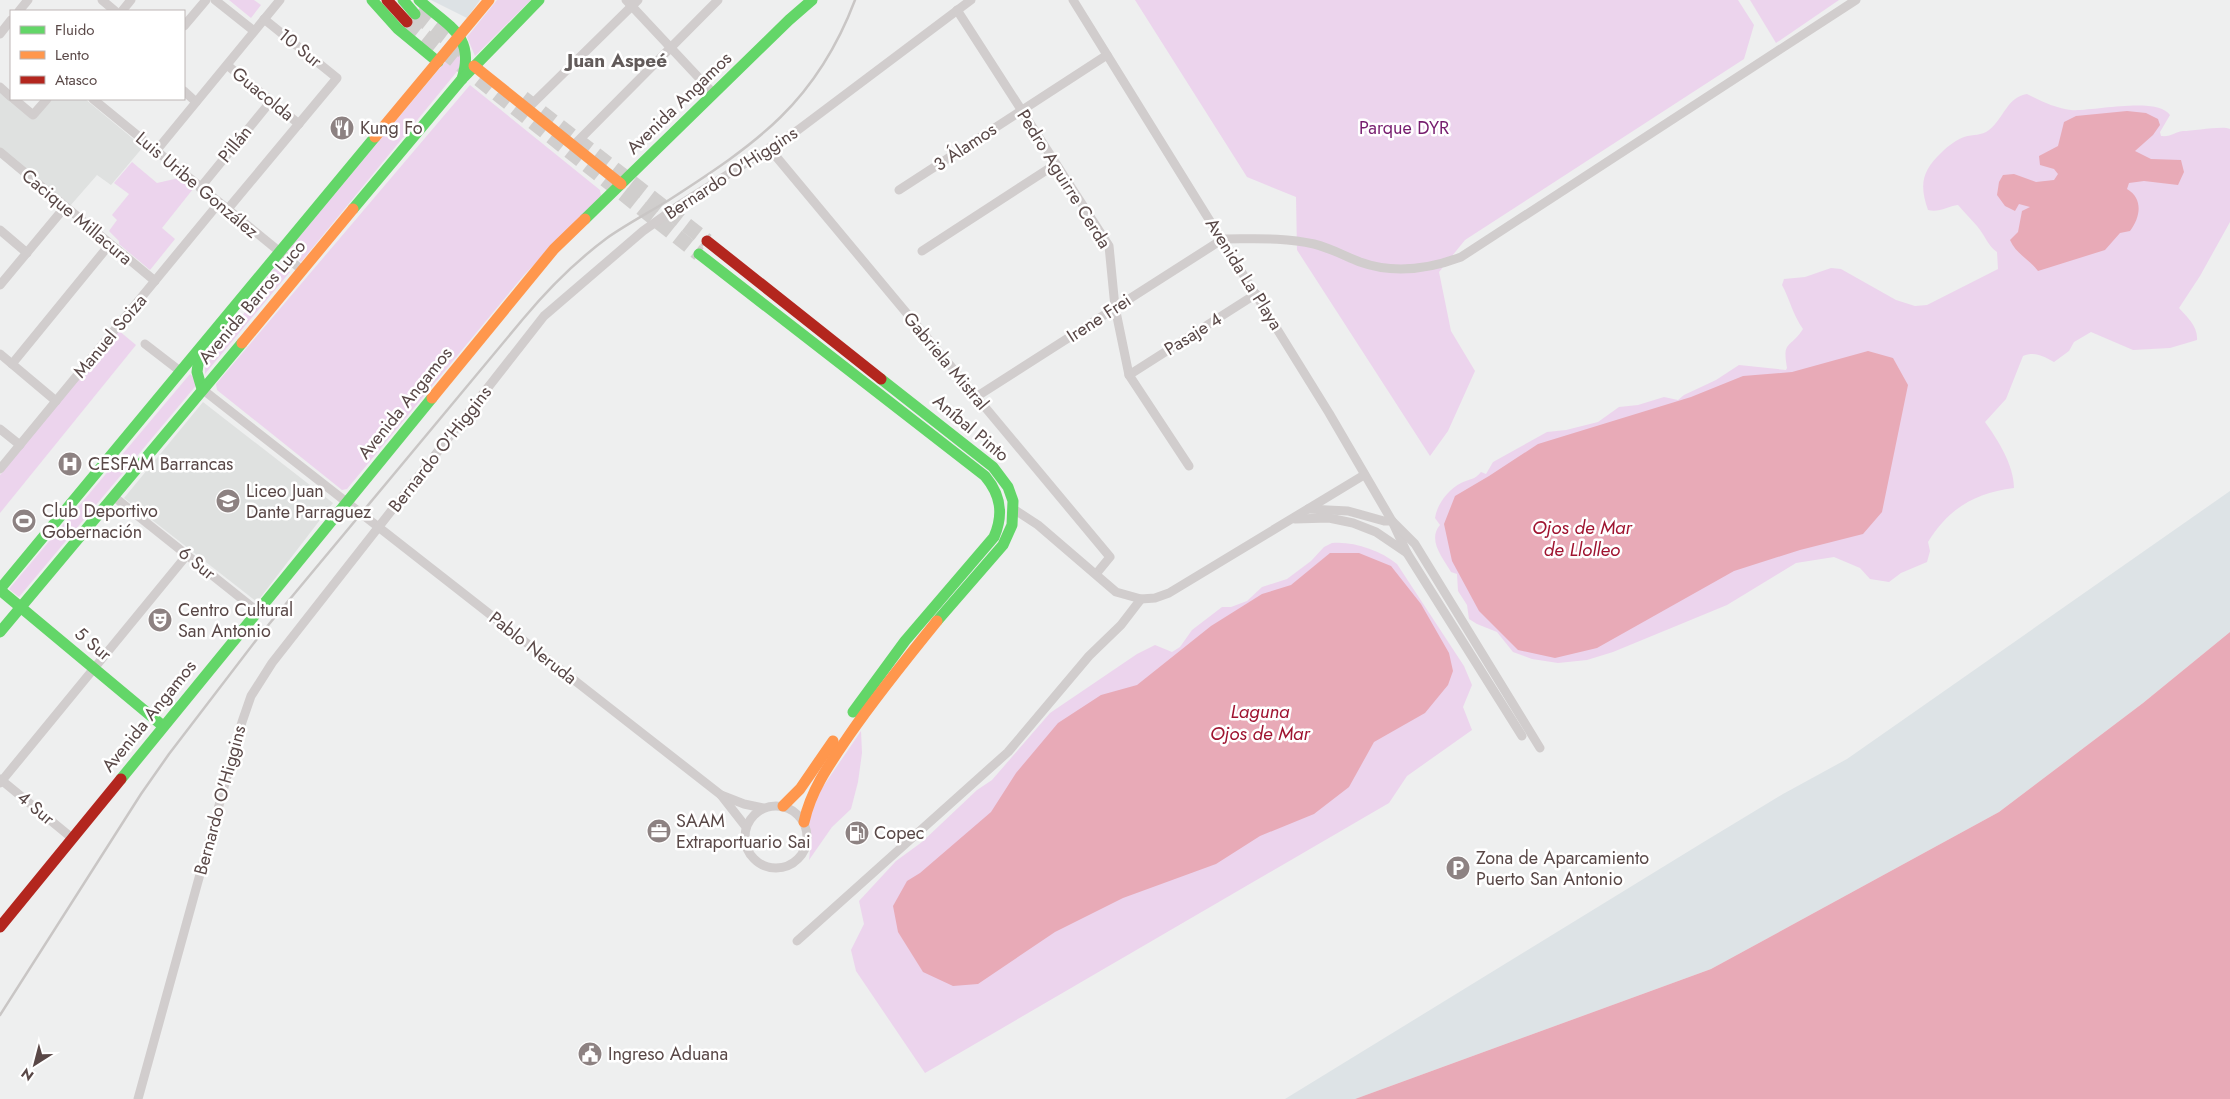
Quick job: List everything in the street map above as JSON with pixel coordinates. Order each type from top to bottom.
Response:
[{"type":"main road","points":[[372,0],[398,29],[438,62]]},
{"type":"main road","points":[[387,0],[406,22]]},
{"type":"main road","points":[[403,0],[415,14]]},
{"type":"main road","points":[[419,0],[460,35],[465,42],[468,54],[467,67],[462,79]]},
{"type":"main road","name":"Avenida Barros Luco","points":[[0,589],[488,0]]},
{"type":"main road","name":"Avenida Barros Luco","points":[[0,632],[462,79],[539,0]]},
{"type":"main road","name":"Avenida Angamos","points":[[0,927],[554,249],[812,0]]},
{"type":"main road","points":[[474,66],[621,184]]},
{"type":"main road","name":"Aníbal Pinto","points":[[707,241],[993,467],[1009,487],[1014,510],[1012,526],[1000,550],[924,635],[870,705],[812,792],[804,822]]},
{"type":"main road","name":"Aníbal Pinto","points":[[700,254],[985,476],[995,488],[1000,503]]},
{"type":"main road","points":[[201,346],[197,366],[202,390]]},
{"type":"main road","points":[[783,806],[809,778],[893,656],[994,537],[1000,524],[1000,503],[1014,510]]},
{"type":"main road","name":"5 Sur","points":[[0,589],[163,726]]},
{"type":"street","points":[[20,10],[28,0]]},
{"type":"street","points":[[102,0],[114,10]]},
{"type":"street","points":[[123,10],[132,0]]},
{"type":"street","points":[[185,25],[206,0]]},
{"type":"street","name":"10 Sur","points":[[215,0],[254,31]]},
{"type":"street","points":[[156,152],[280,0]]},
{"type":"street","points":[[573,146],[718,0]]},
{"type":"street","name":"Bernardo O'Higgins","points":[[138,1099],[242,722],[251,696],[264,673],[544,316],[643,231],[681,204],[798,130],[970,0]]},
{"type":"street","name":"Avenida La Playa","points":[[1073,0],[1329,413],[1392,521],[1406,553]]},
{"type":"street","points":[[1223,240],[1271,238],[1300,241],[1330,249],[1373,265],[1399,268],[1425,267],[1461,257],[1856,0]]},
{"type":"street","points":[[527,109],[632,2],[714,94]]},
{"type":"street","name":"Pedro Aguirre Cerda","points":[[957,10],[1110,246],[1116,307],[1129,375],[1189,466]]},
{"type":"street","name":"10 Sur","points":[[264,19],[337,78],[299,124]]},
{"type":"street","points":[[0,34],[10,21]]},
{"type":"street","name":"3 Álamos","points":[[899,190],[1021,109],[1107,55]]},
{"type":"street","name":"Guacolda","points":[[227,65],[299,124]]},
{"type":"street","points":[[0,88],[10,96]]},
{"type":"street","points":[[185,92],[196,102]]},
{"type":"street","points":[[15,100],[33,115],[46,100]]},
{"type":"street","name":"Luis Uribe González","points":[[94,100],[302,270]]},
{"type":"street","name":"Pillán","points":[[200,188],[271,101]]},
{"type":"street","points":[[228,210],[299,124]]},
{"type":"street","name":"Gabriela Mistral","points":[[769,148],[1110,557],[1096,574]]},
{"type":"street","name":"Cacique Millacura","points":[[0,152],[155,281]]},
{"type":"street","points":[[922,251],[1056,164]]},
{"type":"street","name":"Manuel Soiza","points":[[0,469],[219,203]]},
{"type":"street","points":[[0,286],[65,207]]},
{"type":"street","points":[[0,230],[27,253]]},
{"type":"street","name":"Irene Frei","points":[[976,397],[1223,240]]},
{"type":"street","points":[[12,364],[110,244]]},
{"type":"street","name":"Pasaje 4","points":[[1129,375],[1256,294]]},
{"type":"street","points":[[145,344],[180,371]]},
{"type":"street","points":[[0,354],[56,401]]},
{"type":"street","name":"Pablo Neruda","points":[[202,390],[721,795],[746,827]]},
{"type":"street","points":[[0,428],[20,445]]},
{"type":"street","points":[[1014,510],[1038,525],[1116,592],[1141,599],[1156,598],[1169,593],[1364,475]]},
{"type":"street","name":"6 Sur","points":[[114,496],[257,611]]},
{"type":"street","points":[[1308,509],[1348,511],[1384,521],[1392,521],[1415,544],[1540,748]]},
{"type":"street","points":[[1290,519],[1317,517],[1353,523],[1387,538],[1406,553],[1522,736]]},
{"type":"street","points":[[1,781],[187,555]]},
{"type":"street","points":[[797,941],[1008,752],[1089,656],[1121,625],[1141,599]]},
{"type":"street","name":"4 Sur","points":[[1,781],[72,838]]},
{"type":"street","name":"Pablo Neruda","points":[[721,795],[744,804],[763,808]]},
{"type":"street","points":[[783,806],[795,812],[804,822],[807,834],[803,852],[790,864],[778,868],[765,866],[750,854],[745,841],[746,827],[752,816],[763,808],[783,806]]},
{"type":"shaded area","points":[[431,0],[480,0],[467,18]]},
{"type":"shaded area","points":[[0,91],[31,119],[47,100],[86,100],[143,147],[111,185],[97,175],[70,206],[0,148]]},
{"type":"shaded area","name":"Liceo Juan Dante Parraguez","points":[[203,402],[333,503],[257,602],[124,498]]},
{"type":"green space","points":[[229,0],[254,0],[261,5],[251,18]]},
{"type":"green space","points":[[497,0],[531,0],[475,56],[467,37]]},
{"type":"green space","name":"Parque DYR","points":[[1135,0],[1738,0],[1754,25],[1744,59],[1465,240],[1439,272],[1451,331],[1475,371],[1448,431],[1430,456],[1297,250],[1296,197],[1247,177]]},
{"type":"green space","points":[[1750,0],[1839,0],[1776,43]]},
{"type":"green space","points":[[460,44],[464,63],[301,262],[287,251]]},
{"type":"green space","points":[[470,85],[600,190],[601,196],[524,275],[347,489],[342,490],[217,390],[216,384]]},
{"type":"green space","points":[[2027,94],[2054,106],[2071,110],[2123,106],[2152,106],[2163,109],[2170,115],[2160,132],[2161,136],[2168,136],[2183,131],[2215,128],[2230,129],[2230,222],[2200,276],[2179,308],[2194,326],[2197,340],[2170,348],[2133,350],[2091,332],[2074,342],[2069,351],[2054,362],[2035,354],[2023,356],[2006,399],[1985,422],[2000,445],[2008,462],[2014,488],[2000,490],[1975,498],[1954,511],[1936,530],[1928,542],[1930,551],[1927,562],[1901,573],[1889,582],[1870,579],[1860,568],[1834,557],[1796,563],[1727,605],[1613,652],[1587,660],[1558,663],[1532,659],[1513,652],[1497,632],[1469,619],[1467,605],[1458,591],[1457,574],[1451,572],[1438,549],[1435,537],[1440,525],[1435,518],[1438,508],[1444,498],[1456,486],[1474,478],[1481,472],[1486,474],[1493,462],[1547,432],[1566,430],[1598,422],[1619,407],[1638,405],[1664,397],[1678,400],[1684,395],[1716,380],[1739,365],[1786,370],[1786,349],[1803,329],[1782,285],[1784,279],[1805,277],[1831,268],[1841,269],[1896,300],[1915,306],[1927,305],[1998,269],[1997,252],[1958,205],[1940,210],[1928,210],[1923,185],[1924,178],[1935,159],[1955,141],[1986,132],[2015,99]]},
{"type":"green space","points":[[132,162],[157,183],[179,178],[193,189],[162,228],[175,239],[150,270],[119,244],[119,241],[109,231],[117,220],[112,215],[129,194],[114,183]]},
{"type":"green space","points":[[279,263],[290,272],[205,374],[205,360],[255,300],[259,287]]},
{"type":"green space","points":[[118,330],[136,345],[0,513],[0,475]]},
{"type":"green space","points":[[190,374],[199,382],[19,597],[9,589]]},
{"type":"green space","name":"Laguna Ojos de Mar","points":[[1332,543],[1357,545],[1383,555],[1397,564],[1464,666],[1472,685],[1463,707],[1472,730],[1407,776],[1389,803],[925,1073],[856,971],[851,950],[864,924],[859,901],[896,861],[922,842],[977,790],[992,780],[1050,713],[1137,654],[1155,645],[1172,652],[1180,647],[1192,630],[1222,607],[1231,607],[1247,601],[1262,587],[1287,579],[1311,561],[1324,547]]},
{"type":"green space","points":[[861,731],[862,753],[858,782],[851,809],[832,827],[809,860],[811,842],[809,823],[816,797]]},
{"type":"sand","points":[[2230,491],[2230,632],[2143,703],[1999,812],[1711,969],[1355,1099],[1285,1099],[1702,843],[1783,794],[1847,759]]},
{"type":"water","points":[[2127,111],[2146,113],[2158,119],[2160,125],[2153,135],[2135,151],[2151,159],[2181,160],[2184,172],[2178,185],[2144,181],[2129,183],[2127,189],[2136,198],[2139,209],[2130,231],[2120,233],[2105,250],[2038,271],[2016,249],[2010,240],[2018,232],[2022,211],[2030,207],[2019,204],[2015,211],[2005,206],[1997,195],[1999,182],[2003,175],[2014,174],[2036,182],[2054,180],[2058,174],[2054,169],[2040,165],[2039,156],[2058,146],[2064,122],[2076,116]]},
{"type":"water","name":"Ojos de Mar de Llolleo","points":[[1868,351],[1893,358],[1908,385],[1882,512],[1863,534],[1800,550],[1734,571],[1597,648],[1555,658],[1518,650],[1479,611],[1452,561],[1444,524],[1455,496],[1538,444],[1691,397],[1743,376],[1792,372]]},
{"type":"water","name":"Laguna Ojos de Mar","points":[[1330,553],[1359,553],[1391,566],[1421,604],[1449,653],[1453,671],[1448,685],[1425,713],[1374,742],[1349,787],[1314,814],[1260,836],[1216,864],[1123,898],[1055,932],[978,984],[953,986],[923,972],[898,932],[893,906],[907,881],[920,873],[991,812],[1016,773],[1058,723],[1101,695],[1137,685],[1211,626],[1262,594],[1291,585]]},
{"type":"water","points":[[2230,632],[2230,1099],[1355,1099],[1711,969],[1999,812],[2143,703]]},
{"type":"tunnel","points":[[415,14],[463,51]]},
{"type":"tunnel","points":[[407,22],[699,254]]},
{"type":"tunnel","points":[[523,98],[707,241]]},
{"type":"railway","points":[[0,1015],[141,794],[169,754],[260,635],[523,319],[542,297],[584,256],[615,233],[730,159],[780,117],[802,94],[822,67],[839,36],[855,0]]},
{"type":"traffic: fast","points":[[372,0],[398,29],[438,62]]},
{"type":"traffic: fast","points":[[403,0],[415,14]]},
{"type":"traffic: fast","points":[[419,0],[449,25],[462,42],[465,52],[462,79]]},
{"type":"traffic: fast","points":[[353,209],[462,79],[539,0]]},
{"type":"traffic: fast","points":[[585,219],[789,20],[812,0]]},
{"type":"traffic: fast","points":[[0,589],[375,137]]},
{"type":"traffic: fast","points":[[699,254],[985,476],[998,498],[1000,513],[994,537],[905,641],[853,712]]},
{"type":"traffic: fast","points":[[0,632],[242,343]]},
{"type":"traffic: fast","points":[[200,349],[197,372],[202,389]]},
{"type":"traffic: fast","points":[[881,379],[993,467],[1008,487],[1013,501],[1012,525],[1003,545],[937,621]]},
{"type":"traffic: fast","points":[[121,779],[432,398]]},
{"type":"traffic: fast","points":[[0,590],[163,726]]},
{"type":"traffic: slow","points":[[375,137],[489,0]]},
{"type":"traffic: slow","points":[[474,66],[621,184]]},
{"type":"traffic: slow","points":[[242,343],[353,209]]},
{"type":"traffic: slow","points":[[432,398],[554,249],[585,219]]},
{"type":"traffic: slow","points":[[804,822],[811,798],[822,776],[860,719],[937,621]]},
{"type":"traffic: slow","points":[[783,806],[800,789],[833,741]]},
{"type":"traffic: jam","points":[[387,0],[407,22]]},
{"type":"traffic: jam","points":[[707,241],[881,379]]},
{"type":"traffic: jam","points":[[0,927],[121,779]]},
{"type":"place","name":"Kung Fo","points":[[342,128]]},
{"type":"place","name":"CESFAM Barrancas","points":[[70,464]]},
{"type":"place","name":"Liceo Juan Dante Parraguez","points":[[228,501]]},
{"type":"place","name":"Club Deportivo Gobernación","points":[[24,521]]},
{"type":"place","name":"Centro Cultural San Antonio","points":[[160,620]]},
{"type":"place","name":"SAAM Extraportuario Sai","points":[[659,831]]},
{"type":"place","name":"Copec","points":[[857,833]]},
{"type":"place","name":"Zona de Aparcamiento Puerto San Antonio","points":[[1458,868]]},
{"type":"place","name":"Ingreso Aduana","points":[[590,1054]]},
{"type":"district","name":"Juan Aspeé","points":[[617,60]]}]
